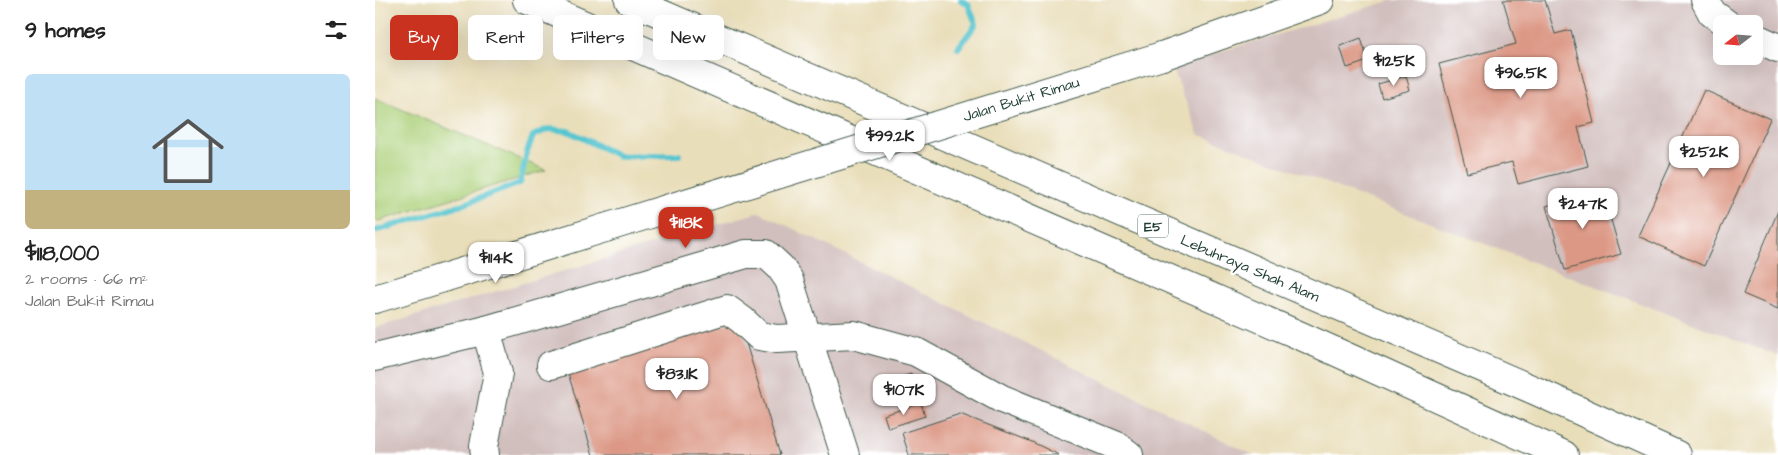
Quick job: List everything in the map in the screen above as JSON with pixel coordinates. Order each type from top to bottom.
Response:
[{"type":"main road","points":[[527,0],[1291,332],[1564,455]]},
{"type":"main road","name":"Lebuhraya Shah Alam","points":[[629,0],[1536,391],[1677,455]]},
{"type":"main road","name":"Jalan Bukit Rimau","points":[[375,299],[1162,56],[1320,0]]},
{"type":"main road","points":[[1705,0],[1714,15]]},
{"type":"main road","points":[[1763,40],[1778,48]]},
{"type":"main road","points":[[375,357],[486,330],[746,254],[766,254],[780,267],[789,280],[845,455]]},
{"type":"main road","points":[[551,365],[727,309],[759,336],[777,339],[854,335],[916,352],[1002,399],[1117,446],[1129,455]]},
{"type":"main road","points":[[485,455],[484,446],[498,373],[486,330]]},
{"type":"shaded area","points":[[1393,0],[1778,0],[1778,356],[1198,134],[1172,66]]},
{"type":"shaded area","points":[[759,212],[1253,455],[375,455],[375,328]]},
{"type":"green space","points":[[375,98],[546,170],[375,222]]},
{"type":"building","points":[[1503,0],[1545,0],[1555,34],[1571,30],[1594,123],[1578,127],[1588,166],[1518,184],[1512,162],[1467,173],[1439,64],[1516,44]]},
{"type":"building","points":[[1361,38],[1368,61],[1347,68],[1340,46]]},
{"type":"building","points":[[1406,76],[1410,90],[1382,98],[1378,84]]},
{"type":"building","points":[[1704,90],[1770,119],[1704,266],[1638,236]]},
{"type":"building","points":[[1602,190],[1621,254],[1565,270],[1546,206]]},
{"type":"building","points":[[1778,211],[1778,309],[1743,294]]},
{"type":"building","points":[[739,320],[780,455],[593,455],[568,373]]},
{"type":"building","points":[[911,374],[916,392],[880,403],[875,385]]},
{"type":"building","points":[[921,403],[925,416],[888,428],[884,415]]},
{"type":"building","points":[[960,414],[1032,442],[1059,455],[909,455],[902,433]]},
{"type":"waterway","points":[[958,48],[976,24],[968,4],[961,0]]},
{"type":"waterway","points":[[375,231],[467,203],[520,183],[527,152],[533,136],[548,129],[568,131],[619,156],[679,155]]}]
